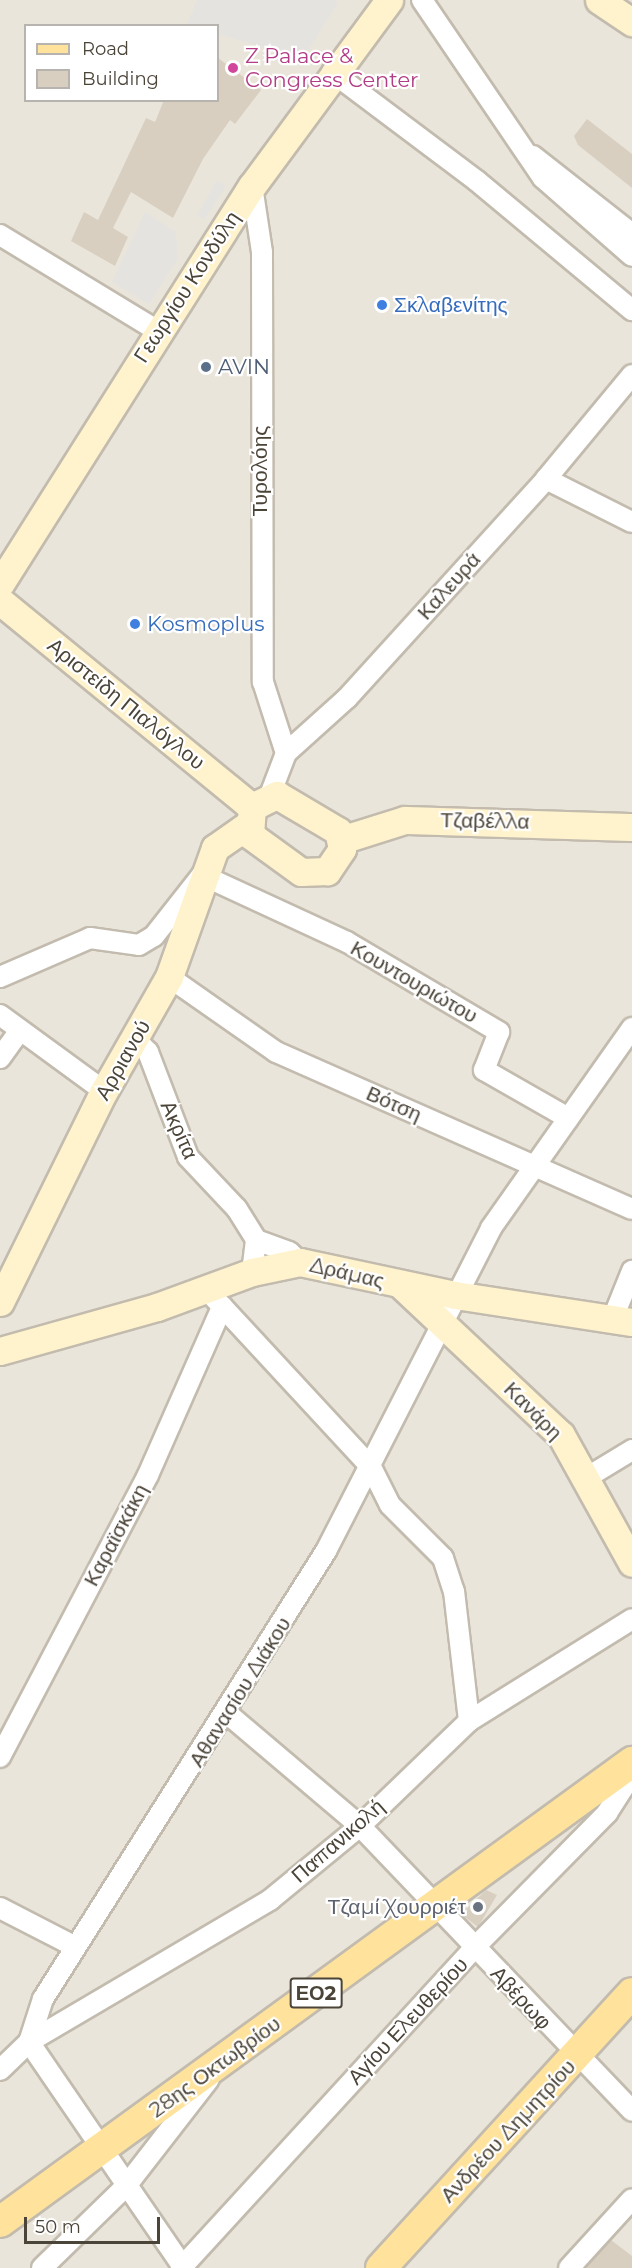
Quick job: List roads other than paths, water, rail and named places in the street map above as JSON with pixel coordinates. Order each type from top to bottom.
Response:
[{"type":"main road","name":"28ης Οκτωβρίου","points":[[0,2222],[223,2062],[632,1762]]},
{"type":"main road","name":"Ανδρέου Δημητρίου","points":[[381,2268],[632,1993]]},
{"type":"street","name":"Γεωργίου Κονδύλη","points":[[0,584],[158,331],[252,186],[332,72],[389,0]]},
{"type":"street","points":[[422,0],[552,188],[632,256]]},
{"type":"street","points":[[599,0],[632,22]]},
{"type":"street","points":[[332,72],[477,181],[632,310]]},
{"type":"street","points":[[529,153],[632,234]]},
{"type":"street","name":"Τυρολόης","points":[[252,186],[262,252],[263,682],[286,753]]},
{"type":"street","points":[[0,235],[158,331]]},
{"type":"street","name":"Καλευρά","points":[[256,810],[286,753],[347,698],[546,479],[632,375]]},
{"type":"street","points":[[546,479],[632,522]]},
{"type":"street","name":"Αριστείδη Πιαλόγλου","points":[[0,602],[256,810]]},
{"type":"street","points":[[287,797],[332,824],[341,840],[334,865],[309,874],[263,849],[256,810],[287,797]]},
{"type":"street","name":"Αρριανού","points":[[0,1302],[104,1091],[136,1040],[169,977],[202,875],[215,848],[256,810]]},
{"type":"street","name":"Τζαβέλλα","points":[[341,840],[405,820],[632,827]]},
{"type":"street","points":[[0,977],[90,938],[139,945],[154,936],[202,875]]},
{"type":"street","name":"Κουντουριώτου","points":[[202,875],[347,942],[499,1032],[484,1070],[568,1118]]},
{"type":"street","name":"Βότση","points":[[169,977],[276,1052],[632,1209]]},
{"type":"street","points":[[0,1015],[104,1091]]},
{"type":"street","points":[[455,1295],[491,1228],[632,1028]]},
{"type":"street","points":[[0,1058],[20,1030]]},
{"type":"street","name":"Ακρίτα","points":[[136,1040],[148,1052],[188,1156],[237,1209],[256,1240]]},
{"type":"street","points":[[252,1272],[256,1240],[289,1252],[300,1262]]},
{"type":"street","name":"Δράμας","points":[[0,1351],[214,1298],[252,1272],[300,1262],[401,1286],[622,1320]]},
{"type":"street","points":[[622,1320],[632,1271]]},
{"type":"street","name":"Κανάρη","points":[[401,1286],[561,1435],[632,1563]]},
{"type":"street","name":"Αθανασίου Διάκου","points":[[0,2070],[29,2042],[43,2000],[228,1714],[371,1467],[455,1295]]},
{"type":"street","points":[[214,1298],[371,1467],[390,1505],[443,1558],[454,1591],[469,1721]]},
{"type":"street","name":"Καραϊσκάκη","points":[[0,1757],[148,1475],[214,1298]]},
{"type":"street","points":[[586,1478],[632,1450]]},
{"type":"street","name":"Παπανικολή","points":[[29,2042],[270,1900],[360,1826],[469,1721],[632,1619]]},
{"type":"street","name":"Αβέρωφ","points":[[228,1714],[360,1826],[576,2057],[632,2110]]},
{"type":"street","name":"Αγίου Ελευθερίου","points":[[183,2268],[474,1948],[607,1814],[632,1774]]},
{"type":"street","points":[[0,1908],[76,1947]]},
{"type":"street","points":[[29,2042],[100,2150],[183,2268]]},
{"type":"street","points":[[42,2268],[126,2186],[223,2062]]},
{"type":"street","points":[[569,2268],[632,2199]]},
{"type":"place","name":"Z Palace & Congress Center","points":[[233,68]]},
{"type":"place","name":"Σκλαβενίτης","points":[[382,305]]},
{"type":"place","name":"AVIN","points":[[206,367]]},
{"type":"place","name":"Kosmoplus","points":[[135,624]]},
{"type":"place","name":"Τζαμί Χουρριέτ","points":[[478,1907]]}]
